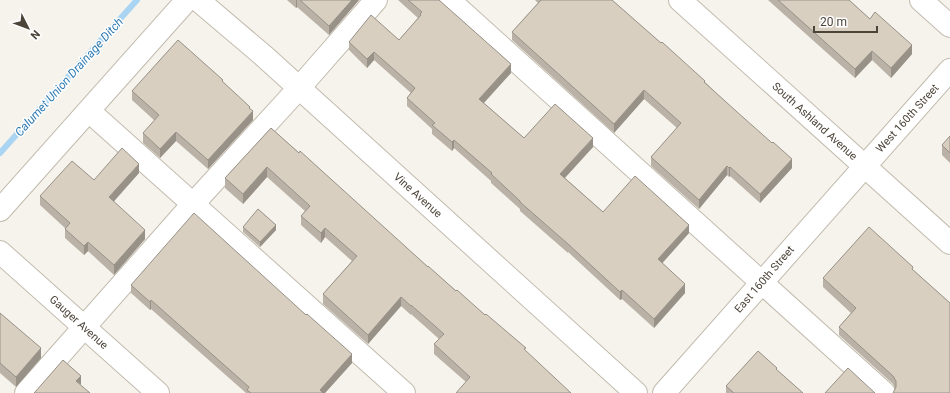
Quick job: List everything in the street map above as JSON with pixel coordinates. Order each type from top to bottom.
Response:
[{"type":"street","points":[[0,210],[188,0]]},
{"type":"street","name":"Vine Avenue","points":[[198,0],[265,57],[636,393]]},
{"type":"street","points":[[26,393],[376,0]]},
{"type":"street","points":[[449,0],[884,393]]},
{"type":"street","name":"South Ashland Avenue","points":[[680,0],[950,242]]},
{"type":"street","points":[[921,0],[950,26]]},
{"type":"street","name":"West 160th Street","points":[[864,166],[950,70]]},
{"type":"street","points":[[89,111],[404,393]]},
{"type":"street","name":"East 160th Street","points":[[664,393],[864,166]]},
{"type":"street","name":"Gauger Avenue","points":[[0,252],[158,393]]},
{"type":"building","points":[[300,0],[352,0],[329,26]]},
{"type":"building","points":[[408,0],[439,0],[511,64],[479,99],[524,138],[555,104],[593,138],[560,174],[603,212],[635,176],[689,225],[658,259],[685,284],[654,319],[622,290],[620,292],[520,202],[491,174],[492,173],[454,140],[452,142],[432,125],[435,123],[407,98],[415,88],[374,52],[367,59],[349,42],[371,15],[399,40],[422,12]]},
{"type":"building","points":[[541,0],[612,0],[661,43],[662,42],[736,111],[792,159],[760,194],[727,166],[699,200],[651,157],[681,123],[644,90],[614,124],[512,32]]},
{"type":"building","points":[[778,0],[849,0],[870,19],[875,12],[912,45],[891,68],[872,51],[855,69]]},
{"type":"building","points":[[178,40],[223,80],[222,81],[253,111],[208,160],[176,132],[160,149],[143,133],[159,115],[132,91]]},
{"type":"building","points":[[271,128],[299,153],[300,151],[428,267],[526,348],[524,349],[571,393],[456,393],[470,377],[434,344],[444,334],[401,297],[368,335],[323,294],[357,256],[325,228],[321,233],[301,216],[310,206],[267,167],[243,194],[225,178]]},
{"type":"building","points":[[950,136],[950,153],[942,145]]},
{"type":"building","points":[[122,148],[139,164],[109,197],[145,230],[114,265],[88,242],[84,246],[65,229],[70,223],[40,196],[72,161],[94,180]]},
{"type":"building","points":[[258,209],[276,225],[260,242],[243,227]]},
{"type":"building","points":[[194,213],[306,315],[307,314],[352,354],[320,390],[323,393],[251,393],[247,390],[249,387],[151,300],[150,302],[131,285]]},
{"type":"building","points":[[869,227],[913,267],[912,269],[950,303],[950,393],[893,393],[896,387],[896,381],[893,376],[839,327],[856,308],[823,278]]},
{"type":"building","points":[[0,313],[41,348],[16,377],[0,363]]},
{"type":"building","points":[[758,351],[803,393],[734,393],[726,386]]},
{"type":"building","points":[[63,360],[81,376],[76,381],[90,393],[34,393],[35,392]]},
{"type":"building","points":[[848,368],[875,393],[825,393]]},
{"type":"waterway","name":"Calumet Union Drainage Ditch","points":[[0,153],[137,0]]}]
